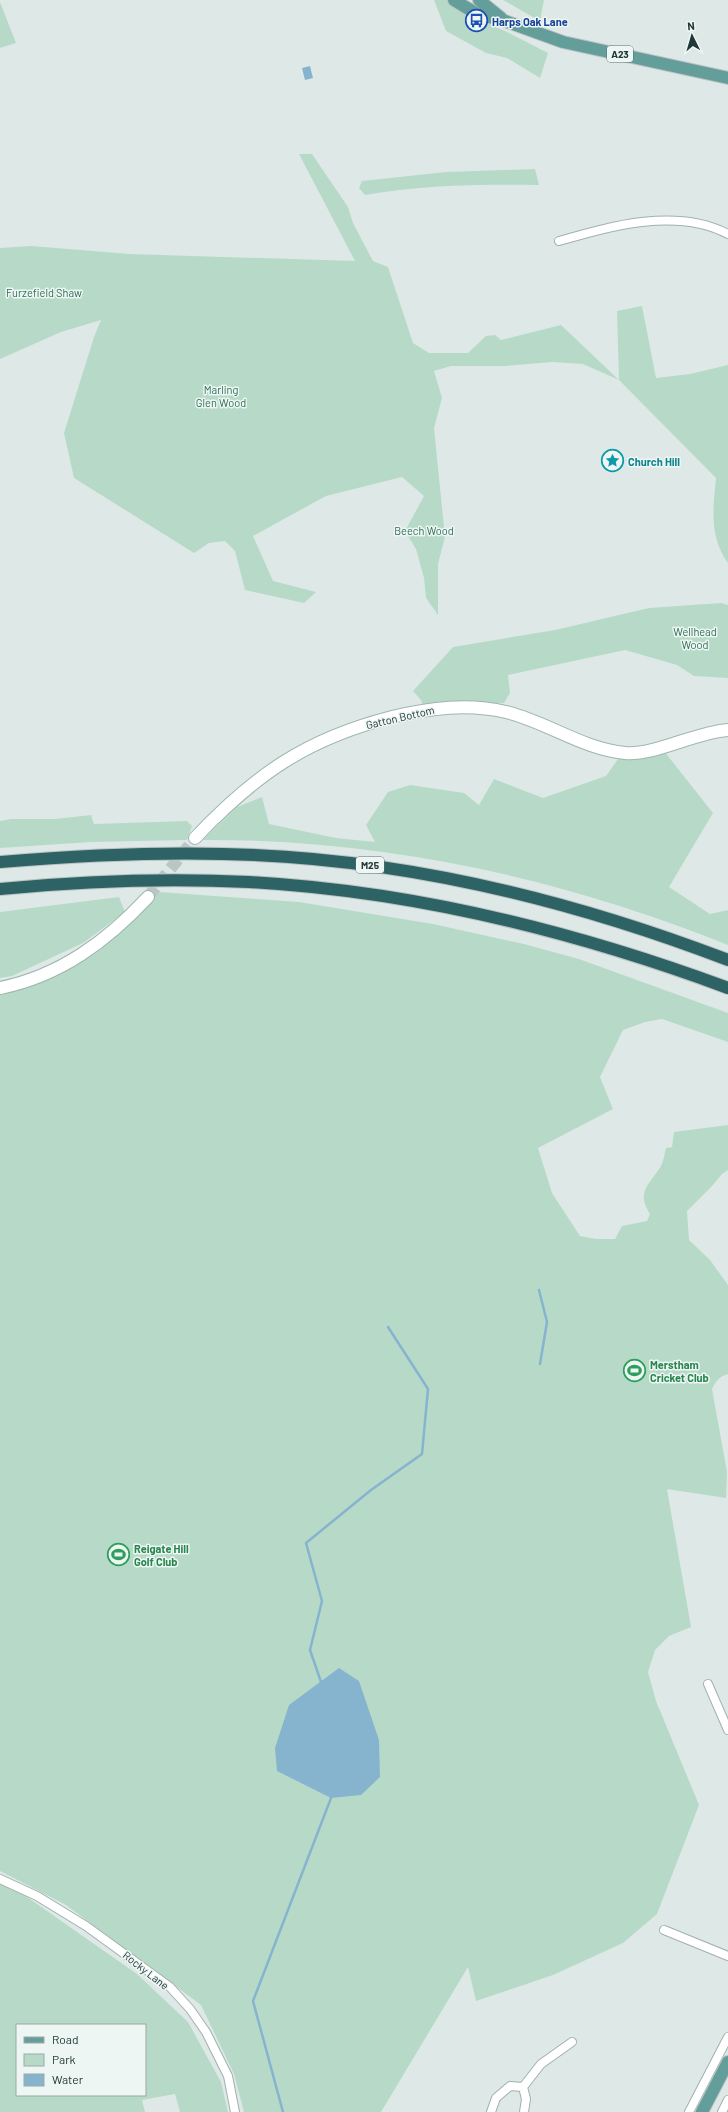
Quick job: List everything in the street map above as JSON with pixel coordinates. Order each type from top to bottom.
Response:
[{"type":"highway","name":"M25","points":[[0,862],[97,855],[179,853],[269,856],[356,863],[445,877],[532,896],[625,923],[728,960]]},
{"type":"highway","points":[[0,889],[120,881],[207,880],[294,885],[381,896],[468,911],[554,932],[637,956],[728,988]]},
{"type":"main road","name":"A23","points":[[454,0],[477,14],[505,21],[563,42],[728,78]]},
{"type":"main road","name":"A23","points":[[479,0],[505,21]]},
{"type":"main road","points":[[702,2112],[728,2062]]},
{"type":"street","points":[[559,241],[607,228],[647,222],[683,221],[720,230],[728,234]]},
{"type":"street","name":"Gatton Bottom","points":[[195,838],[218,814],[253,782],[304,749],[353,728],[424,710],[461,707],[506,712],[524,717],[593,746],[627,753],[646,751],[707,732],[728,730]]},
{"type":"street","points":[[0,988],[37,977],[78,958],[114,931],[148,897]]},
{"type":"street","points":[[708,1684],[728,1730]]},
{"type":"street","name":"Rocky Lane","points":[[0,1879],[37,1896],[86,1926],[170,1987],[190,2009],[206,2032],[228,2076],[235,2112]]},
{"type":"street","points":[[664,1930],[728,1956]]},
{"type":"street","points":[[689,2112],[728,2037]]},
{"type":"street","points":[[523,2087],[541,2064],[572,2042]]},
{"type":"street","points":[[491,2112],[496,2098],[510,2086],[523,2087]]},
{"type":"street","points":[[523,2087],[526,2099],[524,2112]]},
{"type":"street","points":[[722,2112],[728,2100]]},
{"type":"green space","points":[[434,0],[448,0],[472,17],[505,31],[548,53],[540,78],[507,58],[486,53],[446,31]]},
{"type":"green space","points":[[503,0],[544,0],[540,21]]},
{"type":"green space","points":[[0,2],[16,43],[0,48]]},
{"type":"green space","name":"Marling Glen Wood","points":[[299,154],[312,154],[348,207],[353,223],[373,261],[388,267],[413,343],[429,353],[468,353],[486,336],[495,335],[501,340],[561,325],[619,380],[583,364],[552,362],[506,366],[451,366],[434,371],[442,398],[434,428],[445,537],[438,564],[438,615],[426,598],[424,578],[416,549],[405,531],[424,496],[402,477],[326,496],[253,536],[273,581],[316,592],[304,603],[245,590],[235,551],[225,541],[209,543],[194,553],[74,478],[64,433],[94,337],[101,320],[61,332],[0,359],[0,248],[31,246],[130,254],[355,261]]},
{"type":"green space","points":[[535,169],[539,185],[430,187],[365,195],[359,188],[362,181],[446,172]]},
{"type":"green space","points":[[642,306],[656,378],[690,374],[728,365],[728,563],[722,553],[715,533],[713,511],[716,478],[619,380],[617,311]]},
{"type":"green space","name":"Wellhead Wood","points":[[721,603],[728,605],[728,678],[694,676],[677,665],[625,650],[508,675],[510,693],[504,703],[443,704],[424,710],[421,700],[413,691],[453,647],[555,630],[649,608]]},
{"type":"green space","points":[[664,751],[713,813],[669,887],[710,914],[728,910],[728,945],[665,921],[601,900],[536,882],[471,867],[404,855],[338,847],[270,841],[203,840],[237,807],[262,797],[269,824],[336,838],[375,842],[366,825],[388,792],[410,785],[464,793],[479,805],[494,779],[543,798],[606,776],[618,759]]},
{"type":"green space","points":[[91,815],[94,824],[187,821],[192,826],[187,840],[91,842],[0,848],[0,821],[11,819],[55,819]]},
{"type":"green space","name":"Reigate Hill Golf Club","points":[[160,892],[299,902],[433,924],[524,944],[579,959],[728,1013],[728,1042],[662,1019],[645,1022],[623,1030],[600,1077],[613,1109],[538,1148],[552,1193],[580,1236],[596,1239],[615,1239],[622,1226],[647,1221],[650,1214],[644,1202],[644,1192],[661,1167],[666,1148],[672,1147],[674,1132],[728,1125],[728,1170],[722,1174],[687,1211],[689,1240],[710,1260],[728,1285],[728,1374],[718,1379],[712,1389],[727,1472],[726,1498],[667,1489],[691,1627],[669,1636],[655,1650],[648,1672],[656,1701],[699,1805],[657,1914],[623,1943],[553,1975],[476,2001],[468,1967],[381,2112],[244,2112],[234,2074],[201,2005],[66,1905],[0,1871],[0,993],[16,991],[94,954]]},
{"type":"green space","points":[[119,897],[125,912],[83,943],[12,976],[0,978],[0,912]]},
{"type":"green space","points":[[0,1882],[27,1897],[137,1974],[188,2022],[221,2082],[228,2112],[180,2112],[175,2094],[142,2100],[145,2112],[0,2112]]},
{"type":"water","points":[[310,66],[313,78],[305,80],[302,68]]},
{"type":"water","points":[[339,1668],[359,1681],[379,1740],[380,1777],[361,1795],[331,1798],[277,1771],[275,1748],[289,1705]]},
{"type":"waterway","points":[[539,1290],[547,1322],[540,1364]]},
{"type":"waterway","points":[[321,1682],[310,1650],[322,1601],[306,1543],[371,1490],[422,1454],[428,1389],[388,1327]]},
{"type":"waterway","points":[[283,2112],[253,2001],[331,1798]]},
{"type":"tunnel","points":[[148,897],[195,838]]},
{"type":"place","name":"Harps Oak Lane","points":[[477,21]]},
{"type":"place","name":"Church Hill","points":[[613,461]]},
{"type":"place","name":"Merstham Cricket Club","points":[[634,1370]]},
{"type":"place","name":"Reigate Hill Golf Club","points":[[119,1554]]},
{"type":"park label","name":"Furzefield Shaw","points":[[44,292]]},
{"type":"park label","name":"Beech Wood","points":[[424,530]]}]
